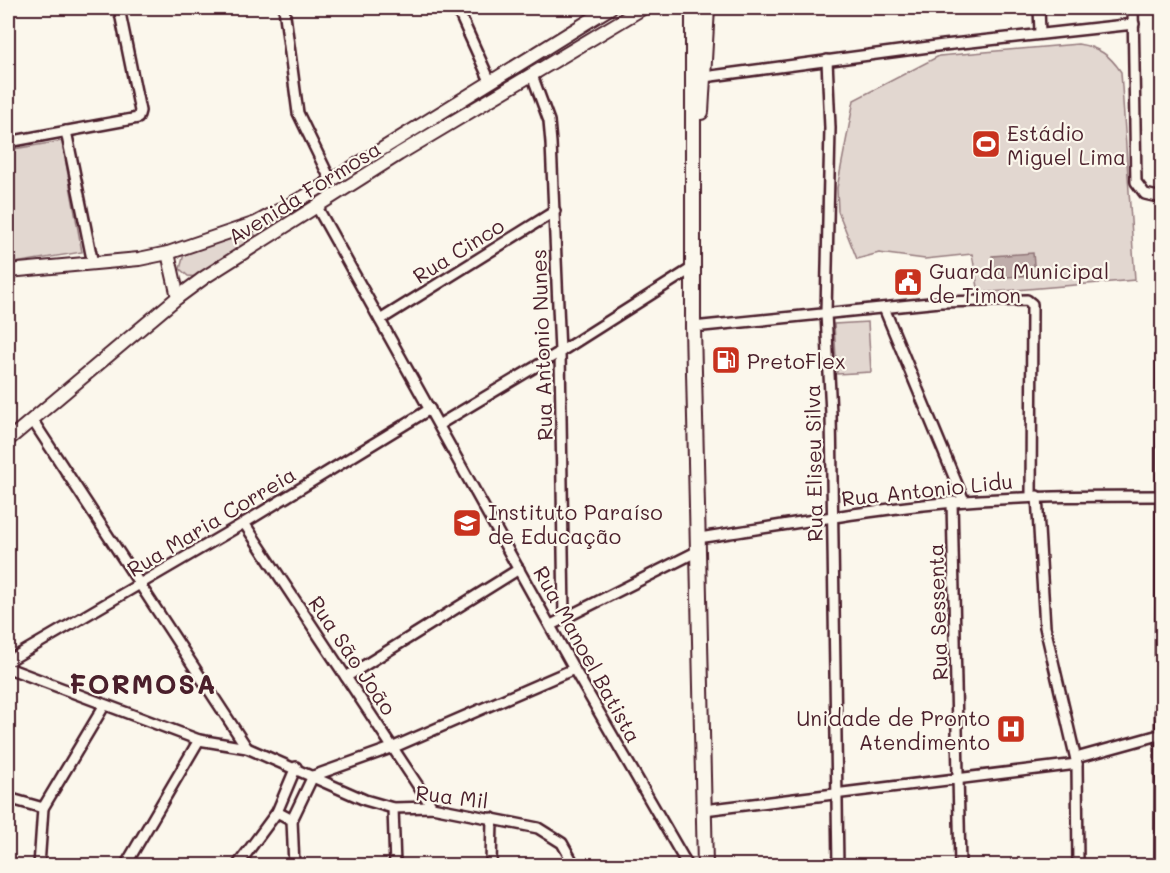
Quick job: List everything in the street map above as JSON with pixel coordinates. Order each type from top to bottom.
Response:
[{"type":"main road","name":"Avenida Formosa","points":[[8,272],[139,259],[168,253],[256,223],[331,181],[610,8]]},
{"type":"main road","name":"Avenida Formosa","points":[[8,440],[178,297],[266,237],[643,8]]},
{"type":"main road","points":[[693,8],[693,327],[705,866]]},
{"type":"main road","points":[[694,198],[707,8]]},
{"type":"main road","points":[[256,223],[266,237]]},
{"type":"main road","points":[[168,253],[178,297]]},
{"type":"street","points":[[8,142],[139,117],[140,111],[119,8]]},
{"type":"street","points":[[284,8],[298,113],[331,181]]},
{"type":"street","points":[[457,8],[490,81]]},
{"type":"street","points":[[1039,8],[1040,33]]},
{"type":"street","points":[[1133,8],[1136,182],[1137,188],[1145,194],[1162,198]]},
{"type":"street","points":[[704,77],[1040,33],[1134,24]]},
{"type":"street","name":"Rua Eliseu Silva","points":[[827,60],[831,128],[826,313],[833,517],[838,866]]},
{"type":"street","name":"Rua Antonio Nunes","points":[[532,75],[549,121],[555,211],[560,352],[564,618]]},
{"type":"street","points":[[66,131],[93,264]]},
{"type":"street","name":"Rua Manoel Batista","points":[[317,207],[440,424],[574,669],[688,866]]},
{"type":"street","name":"Rua Cinco","points":[[380,320],[555,211]]},
{"type":"street","points":[[440,424],[560,352],[694,267]]},
{"type":"street","points":[[693,327],[940,302],[1027,300],[1032,304],[1034,496],[1045,627],[1077,761],[1078,866]]},
{"type":"street","points":[[884,308],[964,501]]},
{"type":"street","points":[[1160,866],[1162,345]]},
{"type":"street","name":"Rua Maria Correia","points":[[8,661],[244,523],[430,409]]},
{"type":"street","points":[[33,421],[246,748]]},
{"type":"street","name":"Rua Antonio Lidu","points":[[551,625],[698,545],[833,517],[952,502],[1034,496],[1161,496]]},
{"type":"street","name":"Rua Sessenta","points":[[952,502],[960,866]]},
{"type":"street","name":"Rua São João","points":[[244,523],[432,807]]},
{"type":"street","points":[[346,677],[519,569]]},
{"type":"street","name":"Rua Mil","points":[[8,668],[199,740],[246,748],[296,767],[342,792],[393,808],[432,807],[538,828],[550,833],[562,843],[575,866]]},
{"type":"street","points":[[294,866],[292,820],[313,776],[394,747],[574,669]]},
{"type":"street","points":[[39,866],[40,817],[43,808],[104,706]]},
{"type":"street","points":[[704,810],[1077,761],[1159,735]]},
{"type":"street","points":[[125,866],[199,740]]},
{"type":"street","points":[[237,866],[277,812],[296,767]]},
{"type":"street","points":[[8,798],[43,808]]},
{"type":"street","points":[[393,808],[395,866]]},
{"type":"street","points":[[277,812],[292,820]]},
{"type":"street","points":[[491,866],[492,818]]},
{"type":"shaded area","name":"Estádio Miguel Lima","points":[[1078,44],[1092,47],[1103,53],[1121,72],[1135,280],[979,293],[972,254],[925,259],[879,253],[857,259],[838,211],[837,188],[854,100],[939,56]]},
{"type":"shaded area","points":[[62,141],[82,252],[15,263],[8,223],[8,150]]},
{"type":"shaded area","points":[[252,230],[257,238],[198,277],[188,276],[180,269],[184,254]]},
{"type":"shaded area","points":[[1033,253],[1035,275],[993,278],[992,256]]},
{"type":"shaded area","points":[[868,322],[871,372],[837,374],[834,324]]},
{"type":"place","name":"Estádio Miguel Lima","points":[[986,144]]},
{"type":"place","name":"Guarda Municipal de Timon","points":[[908,282]]},
{"type":"place","name":"PretoFlex","points":[[726,360]]},
{"type":"place","name":"Instituto Paraíso de Educação","points":[[467,523]]},
{"type":"place","name":"Unidade de Pronto Atendimento","points":[[1011,729]]},
{"type":"district","name":"FORMOSA","points":[[143,683]]}]
